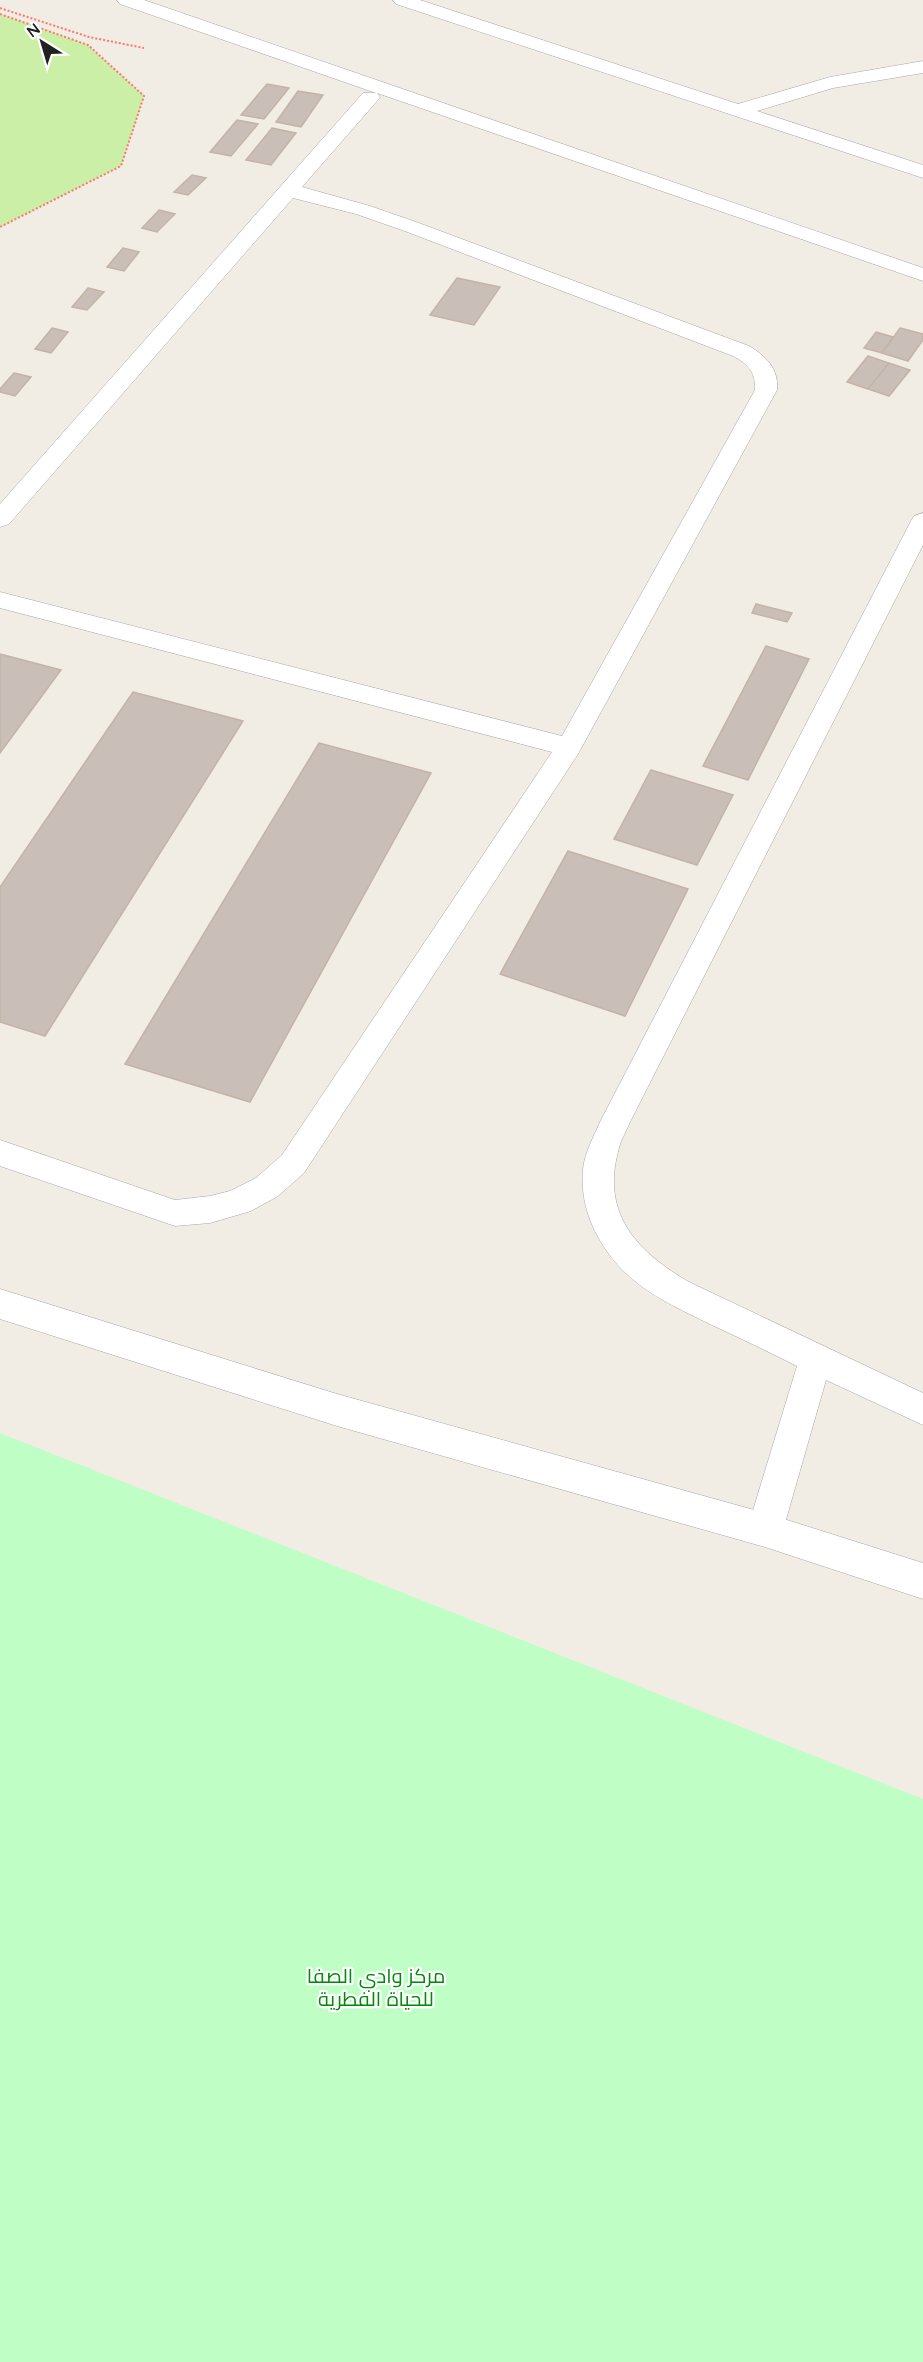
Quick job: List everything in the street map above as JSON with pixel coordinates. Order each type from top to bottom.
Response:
[{"type":"street","points":[[0,1304],[337,1410],[765,1530],[923,1581]]},
{"type":"lane","points":[[126,0],[923,275]]},
{"type":"lane","points":[[402,0],[923,172]]},
{"type":"lane","points":[[740,110],[788,93],[841,79],[923,67]]},
{"type":"lane","points":[[0,519],[370,98]]},
{"type":"lane","points":[[0,1153],[175,1213],[202,1212],[229,1206],[254,1196],[276,1182],[293,1164],[569,747],[766,390],[765,373],[752,357],[741,351],[409,226],[363,210],[288,190]]},
{"type":"lane","points":[[923,521],[615,1122],[602,1152],[597,1182],[603,1215],[618,1245],[644,1272],[677,1292],[923,1410]]},
{"type":"lane","points":[[0,600],[569,747]]},
{"type":"lane","points":[[765,1530],[816,1358]]},
{"type":"path","points":[[0,14],[88,45],[144,96],[121,166],[0,227]]},
{"type":"green space","points":[[0,14],[88,45],[144,96],[121,166],[0,227]]},
{"type":"green space","name":"مركز وادي الصفا للحياة الفطرية","points":[[0,1433],[923,1799],[923,2362],[0,2362]]},
{"type":"building","points":[[267,84],[289,88],[264,119],[241,115]]},
{"type":"building","points":[[298,91],[323,95],[301,127],[276,122]]},
{"type":"building","points":[[237,120],[258,124],[231,156],[210,152]]},
{"type":"building","points":[[272,128],[296,133],[271,165],[246,160]]},
{"type":"building","points":[[192,175],[206,178],[188,195],[174,192]]},
{"type":"building","points":[[159,210],[175,214],[157,232],[142,228]]},
{"type":"building","points":[[123,248],[139,252],[124,271],[107,267]]},
{"type":"building","points":[[457,278],[500,287],[474,325],[430,315]]},
{"type":"building","points":[[88,288],[104,292],[87,310],[72,307]]},
{"type":"building","points":[[52,328],[68,332],[51,353],[35,349]]},
{"type":"building","points":[[900,328],[923,334],[923,340],[908,361],[882,353]]},
{"type":"building","points":[[876,332],[893,337],[882,353],[864,348]]},
{"type":"building","points":[[868,356],[889,363],[868,389],[847,382]]},
{"type":"building","points":[[889,363],[910,370],[889,396],[868,389]]},
{"type":"building","points":[[14,373],[31,377],[15,396],[0,392],[0,389]]},
{"type":"building","points":[[756,604],[792,613],[787,622],[752,613]]},
{"type":"building","points":[[766,646],[809,659],[748,780],[703,766]]},
{"type":"building","points":[[0,654],[61,670],[0,753]]},
{"type":"building","points":[[133,692],[243,721],[45,1036],[0,1022],[0,887]]},
{"type":"building","points":[[319,743],[431,773],[250,1102],[125,1064]]},
{"type":"building","points":[[651,770],[733,795],[697,865],[614,839]]},
{"type":"building","points":[[568,851],[688,889],[625,1016],[500,974]]}]
